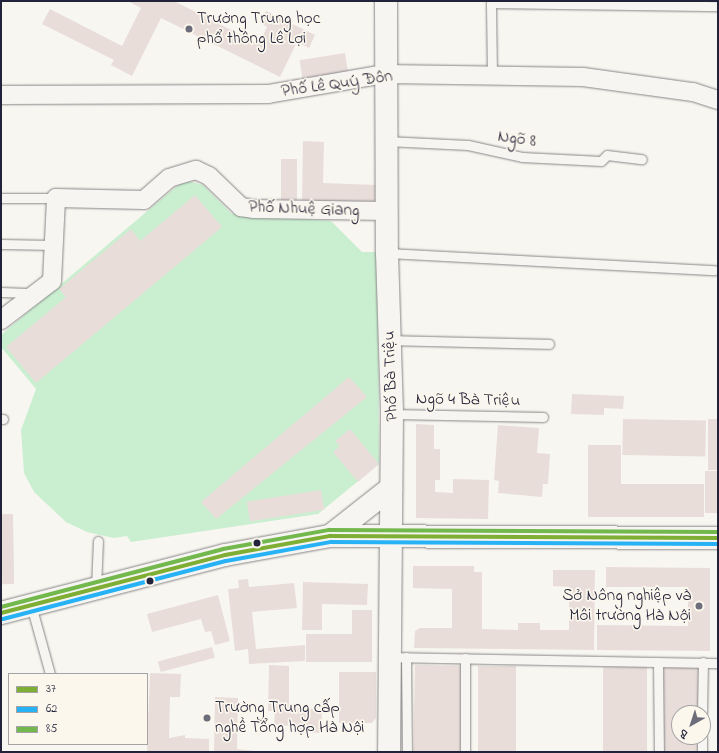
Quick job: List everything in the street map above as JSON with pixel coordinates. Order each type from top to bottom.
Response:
[{"type":"street","name":"Phố Bà Triệu","points":[[386,1],[387,254],[392,414],[391,488],[398,657],[389,752]]},
{"type":"street","name":"Phố Lê Quý Đôn","points":[[1,95],[268,94],[386,74],[582,77],[693,92],[718,100]]},
{"type":"street","name":"Phố Nhuệ Giang","points":[[56,198],[144,200],[169,178],[196,170],[209,176],[241,207],[253,209],[387,211]]},
{"type":"street","points":[[1,320],[52,281],[56,198]]},
{"type":"street","points":[[330,536],[391,488]]},
{"type":"street","points":[[1,613],[225,555],[330,536],[392,535],[718,538]]},
{"type":"lane","points":[[492,76],[491,3],[718,6]]},
{"type":"lane","name":"Ngõ 8","points":[[386,141],[468,145],[499,154],[529,157],[601,162],[607,155],[642,159]]},
{"type":"lane","points":[[1,198],[56,198]]},
{"type":"lane","points":[[1,244],[54,245]]},
{"type":"lane","points":[[387,254],[714,270]]},
{"type":"lane","points":[[1,292],[37,293]]},
{"type":"lane","points":[[390,340],[549,344]]},
{"type":"lane","name":"Ngõ 4 Bà Triệu","points":[[392,414],[543,417]]},
{"type":"lane","points":[[96,589],[98,540]]},
{"type":"lane","points":[[31,605],[50,673]]},
{"type":"lane","points":[[407,752],[398,657],[718,663]]},
{"type":"lane","points":[[464,658],[465,752]]},
{"type":"lane","points":[[658,662],[659,752]]},
{"type":"lane","points":[[702,705],[703,662]]},
{"type":"green space","points":[[184,180],[203,185],[232,214],[331,221],[362,252],[378,252],[379,464],[318,514],[131,542],[127,536],[114,538],[87,532],[66,522],[34,492],[24,473],[21,430],[36,389],[1,347],[1,335]]},
{"type":"building","points":[[128,1],[174,1],[259,44],[267,27],[260,23],[266,11],[315,35],[309,48],[297,42],[280,77],[161,18],[132,76],[111,65],[114,60],[42,24],[50,9],[122,46],[141,8]]},
{"type":"building","points":[[345,53],[348,72],[303,79],[300,60]]},
{"type":"building","points":[[303,141],[324,142],[323,183],[376,185],[375,205],[302,203]]},
{"type":"building","points":[[281,159],[297,159],[297,201],[281,201]]},
{"type":"building","points":[[195,195],[222,227],[36,383],[6,347],[66,297],[59,289],[131,229],[140,241]]},
{"type":"building","points":[[349,377],[367,397],[216,519],[201,502]]},
{"type":"building","points":[[572,394],[624,396],[623,409],[604,408],[604,415],[571,414]]},
{"type":"building","points":[[623,419],[706,420],[705,456],[622,455]]},
{"type":"building","points":[[708,419],[718,419],[718,470],[708,470]]},
{"type":"building","points":[[416,424],[434,425],[434,449],[440,449],[440,480],[435,480],[435,492],[453,493],[453,479],[489,480],[488,519],[416,518]]},
{"type":"building","points":[[498,425],[539,428],[537,453],[550,454],[548,484],[543,484],[542,497],[498,493],[499,481],[494,480]]},
{"type":"building","points":[[350,429],[379,464],[358,482],[333,452],[340,446],[335,441]]},
{"type":"building","points":[[588,445],[621,445],[621,484],[704,484],[704,517],[588,517]]},
{"type":"building","points":[[705,471],[718,471],[718,513],[705,513]]},
{"type":"building","points":[[321,490],[324,510],[250,521],[247,502]]},
{"type":"building","points":[[1,514],[13,514],[14,584],[2,584]]},
{"type":"building","points":[[413,566],[474,566],[474,572],[482,572],[482,629],[518,630],[518,623],[540,623],[540,630],[569,630],[569,587],[553,586],[553,570],[595,570],[594,650],[414,648],[415,631],[420,628],[452,628],[452,589],[413,588]]},
{"type":"building","name":"Sở Nông nghiệp và Môi trường Hà Nội","points":[[606,567],[710,568],[710,651],[597,650],[597,625],[688,626],[688,587],[606,587]]},
{"type":"building","points":[[248,579],[249,587],[294,583],[297,608],[252,612],[256,649],[305,645],[305,661],[249,664],[248,649],[235,651],[228,589],[239,588],[238,580]]},
{"type":"building","points":[[303,582],[368,584],[367,605],[322,604],[322,630],[302,630]]},
{"type":"building","points":[[218,595],[230,641],[215,645],[211,631],[205,632],[201,619],[152,632],[147,614]]},
{"type":"building","points":[[352,610],[372,610],[372,662],[306,662],[306,634],[352,634]]},
{"type":"building","points":[[212,647],[215,658],[161,672],[158,661]]},
{"type":"building","points":[[269,665],[289,666],[289,708],[322,709],[321,733],[293,732],[293,726],[274,725],[275,711],[268,711]]},
{"type":"building","points":[[415,665],[463,666],[461,752],[413,752]]},
{"type":"building","points":[[478,666],[516,666],[516,752],[478,752]]},
{"type":"building","points":[[603,667],[647,667],[647,752],[603,752]]},
{"type":"building","points":[[660,667],[698,667],[698,705],[671,705],[671,745],[698,745],[698,752],[660,752]]},
{"type":"building","points":[[339,672],[376,672],[376,718],[372,723],[339,723]]},
{"type":"building","points":[[150,673],[181,674],[180,697],[170,697],[169,738],[185,735],[185,738],[209,739],[209,752],[147,752]]},
{"type":"building","points":[[215,697],[238,698],[237,749],[264,752],[214,752]]},
{"type":"transit line","name":"85","points":[[1,607],[223,549],[329,530],[718,532]]},
{"type":"transit line","name":"37","points":[[1,613],[225,555],[330,536],[718,538]]},
{"type":"transit line","name":"62","points":[[3,619],[226,561],[331,542],[718,544]]},
{"type":"place","name":"Trường Trung học phổ thông Lê Lợi","points":[[189,29]]},
{"type":"place","name":"Sở Nông nghiệp và Môi trường Hà Nội","points":[[699,606]]},
{"type":"place","name":"Trường Trung cấp nghề Tổng hợp Hà Nội","points":[[207,718]]}]
